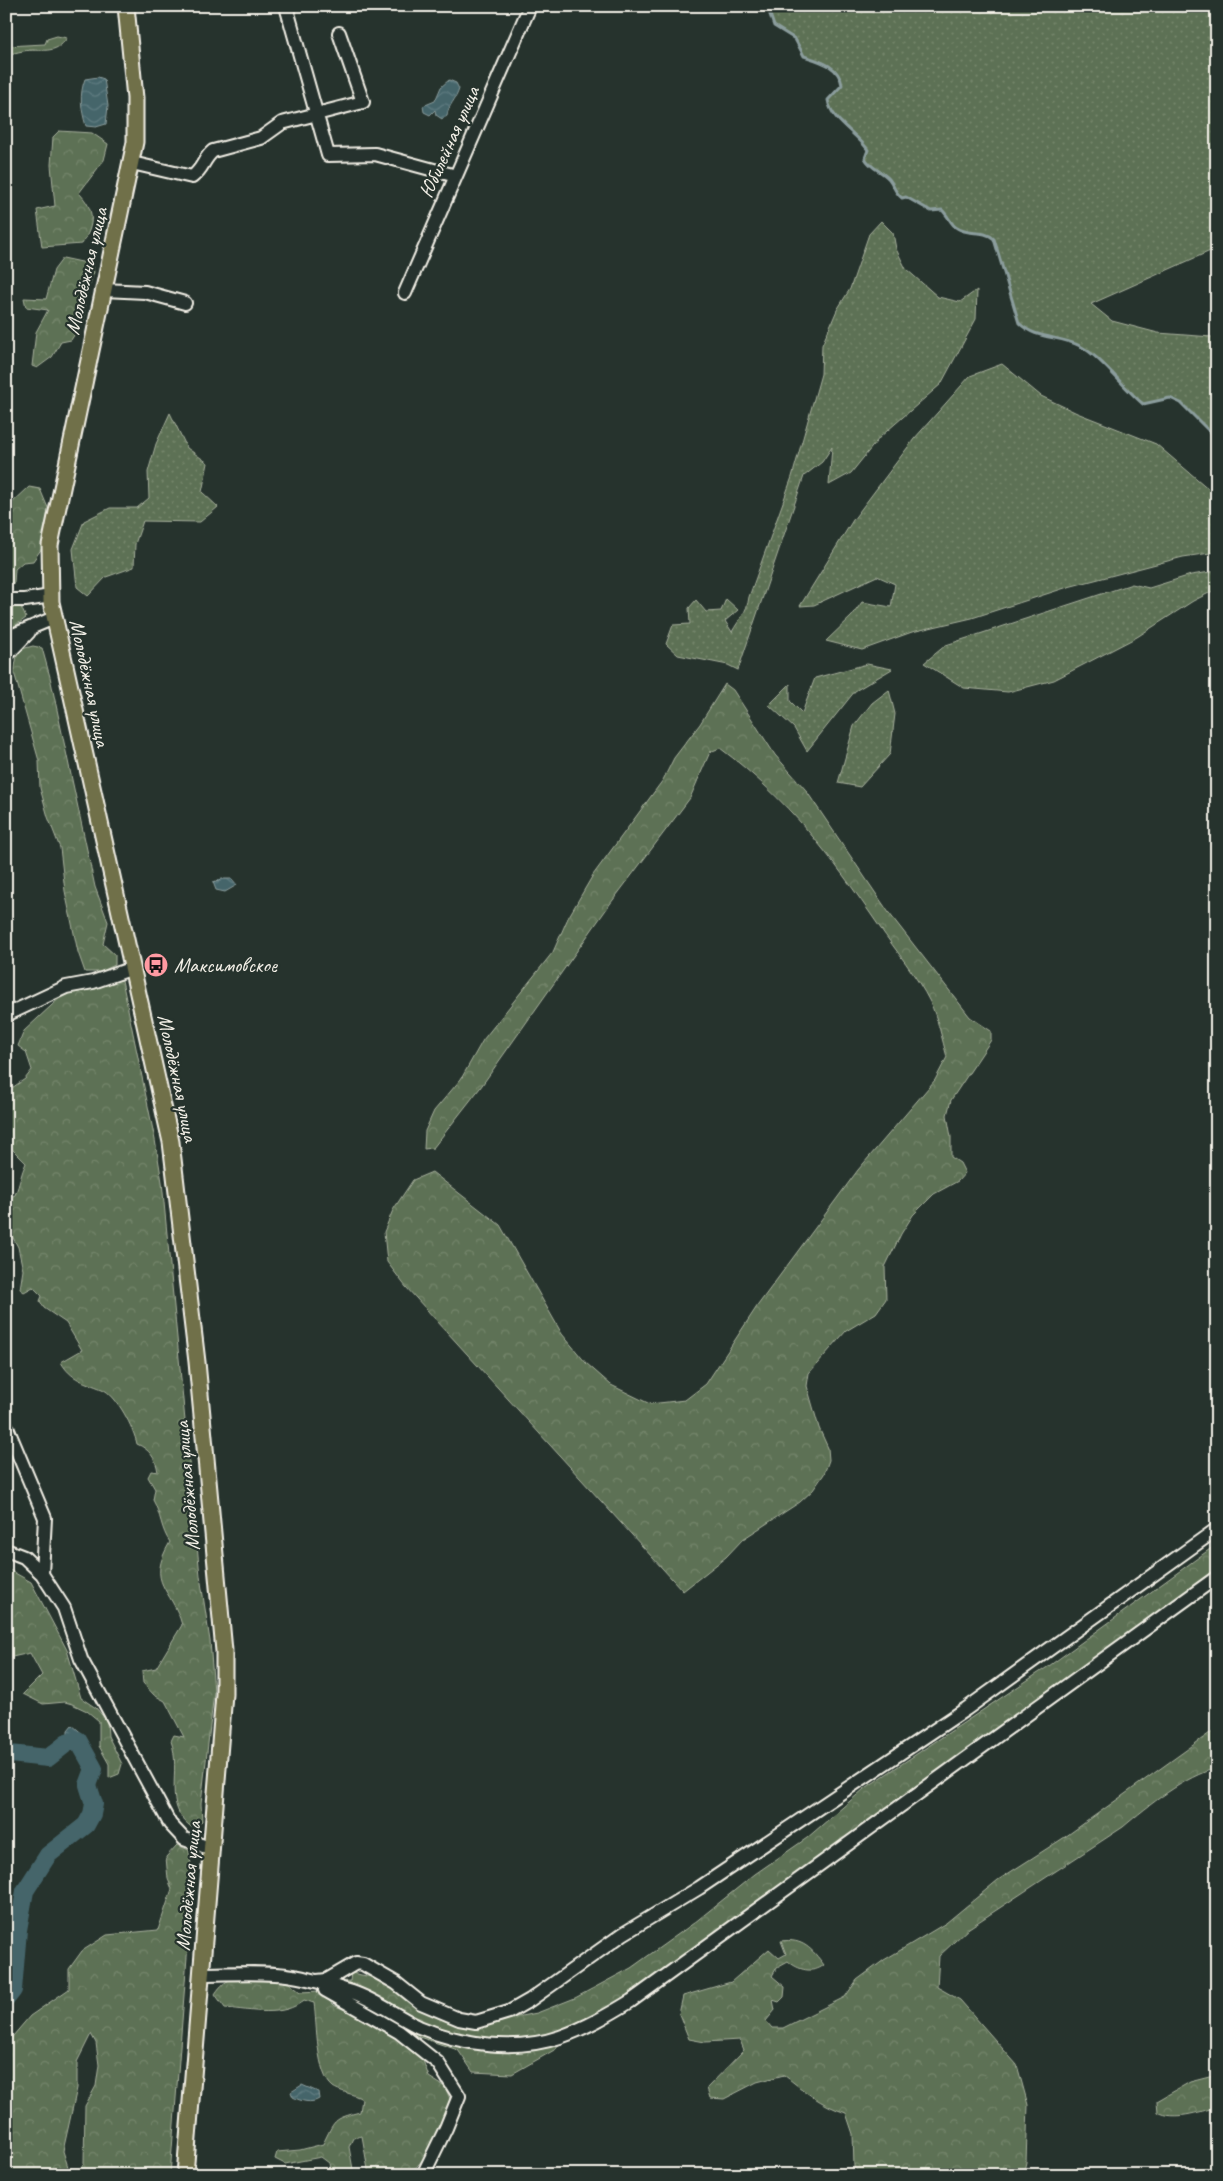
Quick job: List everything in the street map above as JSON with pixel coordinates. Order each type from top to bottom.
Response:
[{"type":"main road","name":"Молодёжная улица","points":[[126,6],[135,98],[135,142],[50,544],[51,596],[54,618],[171,1142],[197,1362],[224,1652],[224,1694],[185,2175]]},
{"type":"street","points":[[286,6],[328,155],[375,154],[456,176]]},
{"type":"street","name":"Юбилейная улица","points":[[405,293],[530,6]]},
{"type":"street","points":[[132,163],[192,177],[202,169],[207,156],[213,151],[261,138],[282,123],[363,102],[339,33]]},
{"type":"street","points":[[104,290],[145,292],[185,304]]},
{"type":"street","points":[[6,600],[24,600],[51,596]]},
{"type":"street","points":[[6,638],[54,618]]},
{"type":"street","points":[[6,656],[37,625]]},
{"type":"street","points":[[6,1015],[66,987],[94,982],[133,968]]},
{"type":"street","points":[[6,1425],[45,1518],[42,1574]]},
{"type":"street","points":[[311,1980],[326,1980],[344,1968],[363,1964],[396,1983],[421,2003],[459,2019],[476,2022],[509,2012],[530,2000],[631,1929],[699,1888],[966,1710],[1217,1529]]},
{"type":"street","points":[[6,1550],[24,1558],[42,1574],[64,1608],[81,1659],[170,1824],[184,1839],[212,1850]]},
{"type":"street","points":[[202,1974],[291,1975],[311,1980],[378,2002],[418,2026],[452,2038],[486,2044],[524,2044],[559,2038],[596,2022],[631,2001],[1217,1577]]},
{"type":"street","points":[[311,1980],[399,2032],[438,2063],[459,2096],[423,2175]]},
{"type":"green space","points":[[767,6],[1217,6],[1217,248],[1091,304],[1112,321],[1158,333],[1217,339],[1217,439],[1181,403],[1170,398],[1143,404],[1088,351],[1064,340],[1040,335],[1019,323],[994,239],[985,234],[966,232],[957,228],[942,210],[931,211],[906,197],[902,198],[899,196],[889,179],[867,162],[865,158],[867,150],[863,144],[839,121],[830,107],[828,100],[842,85],[837,73],[828,65],[804,56],[795,39],[774,26]]},
{"type":"green space","points":[[57,36],[67,38],[62,44],[53,49],[6,54],[6,46],[45,44],[47,39]]},
{"type":"green space","points":[[59,131],[92,133],[108,144],[104,160],[79,193],[88,205],[91,217],[89,230],[82,244],[42,247],[37,210],[55,206],[51,165],[53,137]]},
{"type":"green space","points":[[881,221],[893,233],[896,249],[906,269],[938,297],[960,302],[977,290],[976,319],[941,384],[880,437],[851,473],[829,485],[832,447],[822,462],[804,476],[738,670],[728,665],[678,655],[666,644],[673,625],[690,624],[689,608],[696,600],[706,612],[721,611],[726,599],[738,610],[725,621],[732,632],[745,612],[792,477],[821,374],[822,345],[837,310],[850,289],[869,234]]},
{"type":"green space","points":[[63,258],[91,264],[94,272],[84,300],[84,320],[71,340],[61,342],[52,357],[37,368],[32,366],[36,332],[48,310],[26,307],[24,298],[46,299],[54,270]]},
{"type":"green space","points":[[1002,364],[1041,396],[1077,413],[1156,444],[1217,496],[1217,552],[1183,557],[1068,587],[972,618],[912,632],[862,650],[826,641],[852,616],[862,602],[891,607],[895,584],[877,576],[814,605],[800,606],[853,520],[914,439],[970,376]]},
{"type":"green space","points":[[170,413],[187,448],[208,463],[202,492],[218,507],[200,522],[143,521],[135,544],[134,567],[106,577],[88,596],[77,587],[73,549],[84,521],[110,508],[137,508],[149,498],[148,472],[156,444]]},
{"type":"green space","points":[[29,487],[40,489],[48,508],[46,533],[42,548],[33,561],[23,562],[15,569],[14,583],[6,583],[6,518],[11,504]]},
{"type":"green space","points":[[1217,571],[1217,589],[1193,601],[1137,637],[1054,680],[1008,692],[964,688],[924,663],[946,645],[1132,584],[1149,588],[1191,575]]},
{"type":"green space","points":[[6,607],[21,607],[26,618],[15,626],[6,628]]},
{"type":"green space","points":[[33,646],[42,648],[50,677],[95,887],[108,922],[103,944],[115,955],[115,965],[100,972],[85,972],[78,952],[65,891],[60,848],[48,817],[40,788],[39,761],[14,672],[18,650]]},
{"type":"green space","points":[[867,664],[892,669],[855,691],[807,751],[794,728],[769,705],[790,684],[790,701],[802,713],[815,678]]},
{"type":"green space","points":[[725,684],[733,690],[775,755],[805,789],[889,913],[970,1017],[991,1031],[991,1040],[951,1100],[947,1115],[951,1137],[951,1157],[960,1163],[965,1173],[958,1181],[934,1194],[913,1215],[901,1234],[885,1267],[886,1299],[876,1313],[846,1331],[809,1373],[807,1386],[819,1428],[828,1448],[829,1460],[824,1474],[813,1490],[800,1502],[743,1539],[726,1557],[683,1591],[406,1287],[387,1262],[384,1232],[393,1210],[413,1180],[432,1172],[500,1225],[562,1334],[586,1363],[611,1385],[650,1404],[685,1400],[706,1384],[758,1305],[858,1170],[935,1080],[947,1057],[933,1009],[919,983],[844,876],[807,830],[767,788],[720,748],[710,752],[690,798],[610,904],[480,1088],[433,1148],[424,1149],[425,1131],[434,1111],[461,1079],[483,1040],[553,952],[568,918],[593,875],[663,780],[674,758],[700,724]]},
{"type":"green space","points":[[889,690],[895,714],[890,754],[860,787],[838,783],[854,726],[872,703]]},
{"type":"green space","points":[[122,980],[162,1182],[200,1576],[210,1641],[214,1692],[201,1804],[202,1821],[193,1828],[183,1819],[175,1799],[175,1764],[171,1741],[174,1735],[184,1737],[165,1701],[154,1695],[143,1683],[142,1671],[156,1668],[182,1625],[178,1612],[160,1577],[163,1556],[170,1542],[153,1500],[155,1489],[148,1477],[151,1471],[158,1472],[156,1462],[145,1449],[137,1444],[129,1422],[119,1405],[108,1392],[74,1377],[61,1362],[82,1350],[66,1323],[44,1308],[40,1301],[42,1296],[33,1287],[24,1292],[20,1289],[23,1270],[18,1247],[6,1225],[6,1199],[15,1195],[26,1163],[6,1143],[6,1092],[25,1079],[32,1070],[26,1052],[18,1046],[24,1031],[65,993],[89,990],[108,981]]},
{"type":"green space","points":[[1217,1544],[1217,1571],[1054,1686],[658,1976],[597,2017],[571,2028],[556,2049],[512,2074],[473,2072],[458,2050],[413,2035],[337,1992],[332,1982],[350,1981],[351,1973],[377,1978],[448,2011],[500,2020],[537,2013],[575,1998],[631,1968],[694,1923],[755,1874],[807,1838],[864,1789],[1049,1666]]},
{"type":"green space","points":[[6,1568],[31,1582],[67,1650],[81,1698],[96,1708],[107,1721],[108,1736],[122,1764],[119,1774],[109,1778],[109,1764],[99,1746],[99,1721],[87,1711],[65,1702],[43,1704],[23,1694],[42,1675],[30,1653],[12,1657],[6,1664]]},
{"type":"green space","points":[[1217,1728],[1217,1768],[1192,1778],[1168,1792],[1123,1827],[969,1928],[939,1956],[937,1987],[960,2000],[1017,2065],[1028,2105],[1026,2162],[1023,2175],[861,2175],[854,2167],[853,2134],[846,2113],[821,2102],[784,2075],[757,2082],[724,2099],[710,2098],[707,2088],[744,2050],[740,2040],[705,2042],[689,2039],[679,2014],[683,1996],[731,1982],[769,1949],[779,1958],[786,1954],[781,1941],[795,1941],[811,1950],[824,1965],[820,1968],[806,1970],[796,1967],[788,1961],[777,1967],[772,1976],[785,1987],[784,1997],[779,2002],[773,2000],[775,2010],[766,2021],[772,2028],[783,2028],[845,1997],[857,1980],[884,1960],[946,1923],[998,1880],[1065,1837]]},
{"type":"green space","points":[[177,1845],[189,1850],[193,1880],[170,2175],[76,2175],[84,2163],[85,2106],[96,2086],[99,2065],[96,2043],[91,2034],[77,2062],[77,2088],[63,2151],[68,2167],[65,2175],[6,2175],[7,2043],[30,2016],[69,1989],[69,1969],[82,1951],[107,1935],[158,1930],[172,1889],[168,1879],[166,1857]]},
{"type":"green space","points":[[258,1977],[289,1983],[300,1992],[320,1991],[333,2005],[375,2022],[421,2055],[429,2077],[445,2087],[451,2101],[430,2150],[408,2175],[369,2175],[362,2136],[353,2138],[349,2147],[354,2175],[331,2175],[329,2163],[321,2157],[285,2164],[275,2159],[277,2152],[300,2150],[323,2144],[333,2125],[339,2119],[360,2112],[362,2099],[333,2087],[327,2081],[320,2060],[314,2003],[304,2000],[296,2006],[287,2009],[267,2012],[256,2011],[225,2008],[215,1994],[224,1983],[234,1979]]},
{"type":"green space","points":[[1217,2075],[1217,2107],[1179,2116],[1164,2115],[1158,2112],[1157,2101],[1190,2082]]},
{"type":"water","points":[[98,77],[104,79],[108,106],[106,124],[96,127],[86,126],[81,102],[83,85],[85,79]]},
{"type":"water","points":[[449,80],[456,83],[459,89],[447,116],[442,119],[436,115],[435,110],[430,115],[424,112],[423,106],[435,101],[441,87]]},
{"type":"water","points":[[222,879],[232,879],[237,885],[225,892],[216,890],[213,882]]},
{"type":"water","points":[[72,1725],[84,1735],[93,1759],[90,1764],[78,1747],[68,1745],[68,1730]]},
{"type":"water","points":[[302,2085],[318,2092],[319,2099],[316,2101],[306,2101],[293,2097],[291,2092]]},
{"type":"waterway","points":[[767,6],[774,26],[795,39],[804,56],[828,65],[837,73],[842,85],[828,100],[830,107],[839,121],[868,150],[865,158],[867,162],[889,179],[899,196],[902,198],[906,197],[931,211],[942,210],[957,228],[966,232],[985,234],[994,239],[1019,323],[1040,335],[1064,340],[1088,351],[1143,404],[1170,398],[1181,403],[1217,439]]},
{"type":"waterway","points":[[6,1751],[10,1754],[48,1758],[67,1743],[78,1740],[94,1769],[88,1785],[94,1804],[92,1814],[86,1825],[48,1855],[25,1891],[18,1930],[13,1990],[6,1999]]},
{"type":"place","name":"Максимовское","points":[[156,965]]}]
